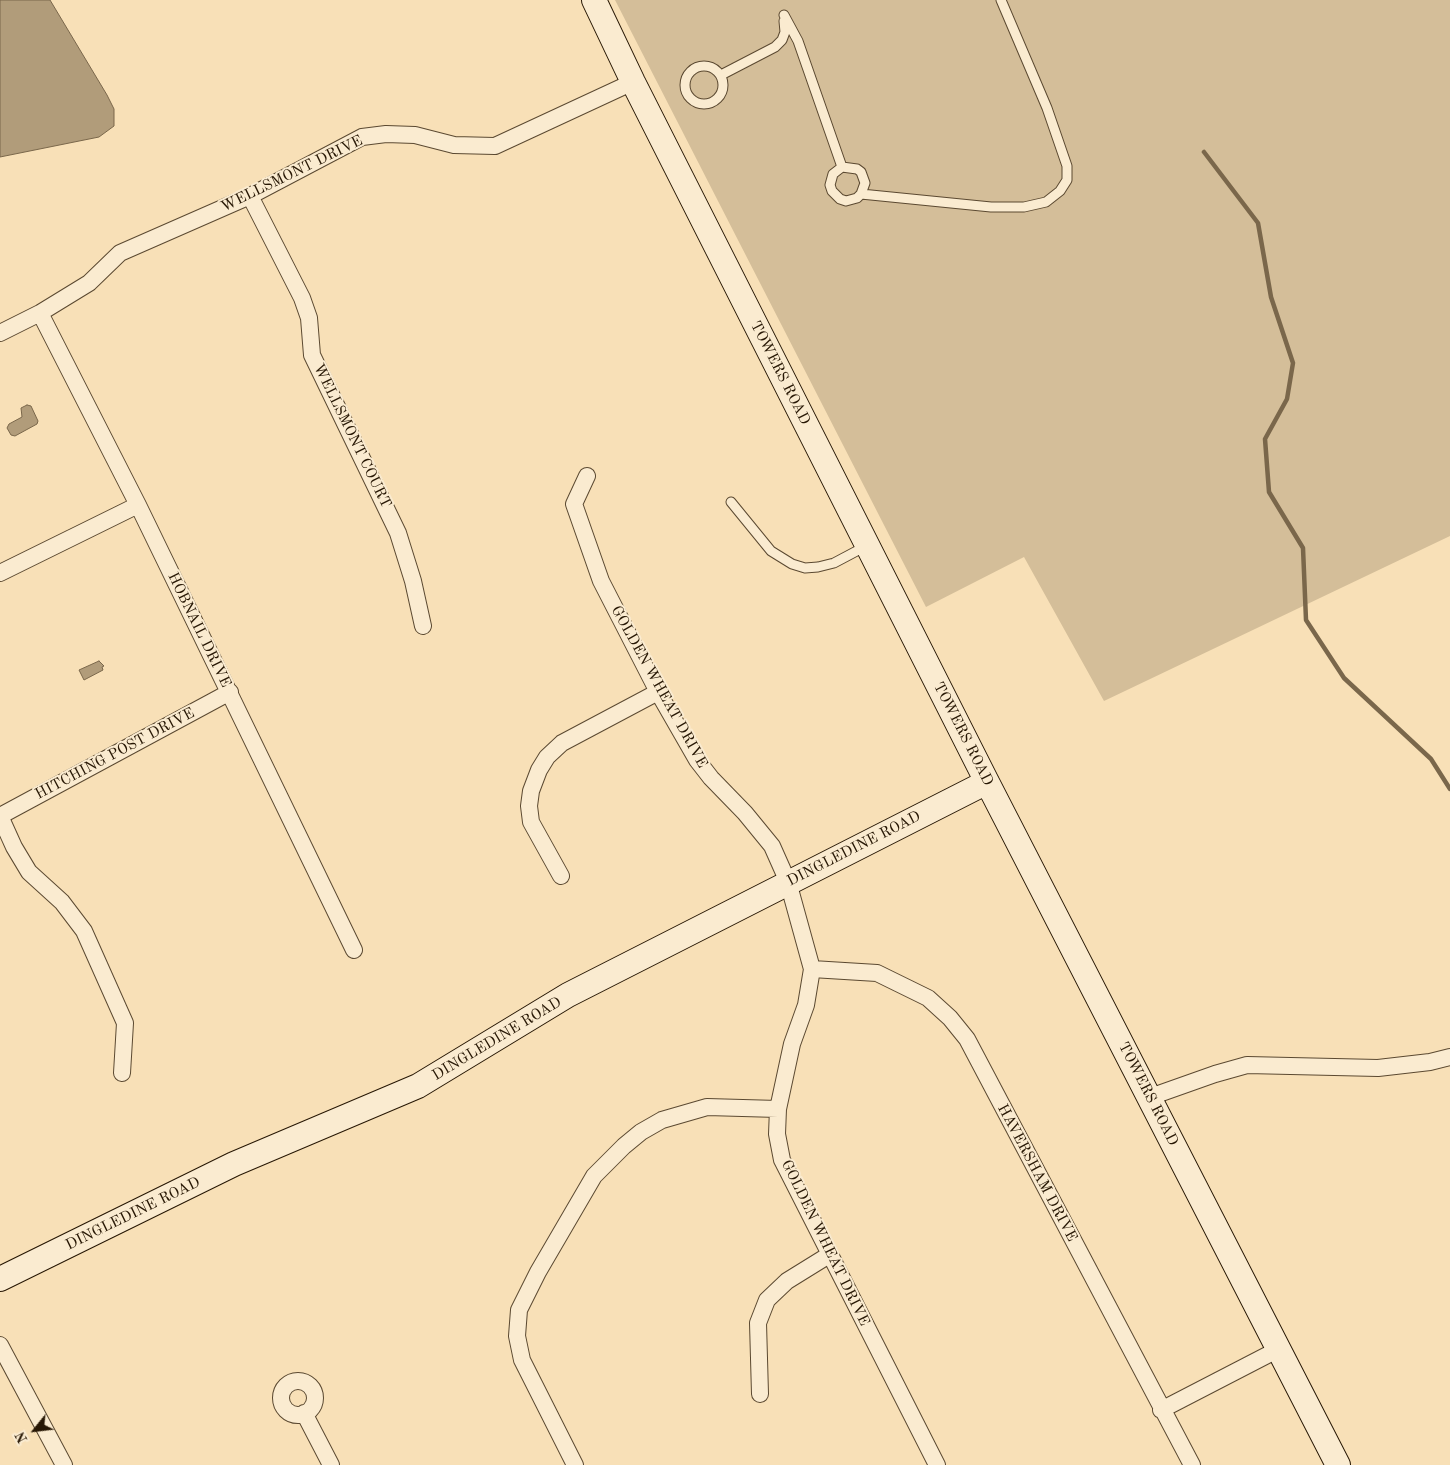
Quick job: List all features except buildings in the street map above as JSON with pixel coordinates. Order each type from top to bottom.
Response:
[{"type":"main road","name":"TOWERS ROAD","points":[[594,0],[633,82],[987,782],[1338,1465]]},
{"type":"main road","name":"DINGLEDINE ROAD","points":[[0,1280],[234,1164],[418,1086],[568,995],[987,782]]},
{"type":"street","name":"WELLSMONT DRIVE","points":[[0,333],[89,283],[120,253],[250,196],[362,137],[386,134],[415,135],[454,145],[495,146],[633,82]]},
{"type":"street","name":"WELLSMONT COURT","points":[[250,196],[302,298],[309,318],[312,355],[398,533],[413,581],[423,626]]},
{"type":"street","name":"HOBNAIL DRIVE","points":[[40,312],[138,505],[354,950]]},
{"type":"street","name":"GOLDEN WHEAT DRIVE","points":[[587,476],[574,504],[601,582],[658,692],[697,760],[772,846],[788,882],[812,969],[806,1005],[792,1044],[778,1109],[777,1134],[782,1160],[937,1465]]},
{"type":"street","points":[[0,573],[138,505]]},
{"type":"street","name":"HITCHING POST DRIVE","points":[[0,816],[230,692]]},
{"type":"street","points":[[561,876],[531,822],[530,791],[539,770],[547,758],[562,743],[658,692]]},
{"type":"street","points":[[0,816],[14,847],[29,872],[62,902],[84,931],[125,1023],[122,1073]]},
{"type":"street","name":"HAVERSHAM DRIVE","points":[[812,969],[877,973],[928,998],[950,1018],[967,1040],[1161,1410],[1192,1465]]},
{"type":"street","points":[[1150,1097],[1247,1065],[1378,1068],[1450,1058]]},
{"type":"street","points":[[575,1465],[522,1360],[517,1336],[519,1310],[538,1272],[594,1176],[641,1132],[662,1120],[707,1107],[778,1109]]},
{"type":"street","points":[[760,1394],[758,1323],[767,1300],[787,1282],[829,1255]]},
{"type":"street","points":[[0,1345],[64,1465]]},
{"type":"street","points":[[1161,1410],[1278,1349]]},
{"type":"street","points":[[304,1414],[331,1465]]},
{"type":"lane","points":[[862,194],[865,183],[861,172],[852,166],[842,167],[833,174],[830,185],[835,196],[840,199],[852,200],[862,194],[991,207],[1024,207],[1046,202],[1060,192],[1067,180],[1067,166],[1047,108],[1001,0]]},
{"type":"lane","points":[[721,75],[775,47],[782,40],[785,32],[784,15],[798,41],[842,167]]},
{"type":"lane","points":[[698,66],[711,67],[721,75],[723,88],[718,99],[713,102],[707,104],[695,102],[686,93],[685,80],[688,74],[698,66]]},
{"type":"lane","points":[[731,502],[771,551],[792,564],[805,568],[818,567],[851,555],[868,545]]},
{"type":"shaded area","points":[[0,0],[50,0],[107,95],[114,109],[114,126],[99,137],[0,157]]},
{"type":"shaded area","points":[[615,0],[1450,0],[1450,536],[1104,701],[1024,557],[926,607]]},
{"type":"shaded area","points":[[27,405],[31,406],[38,421],[37,424],[15,436],[11,435],[7,428],[9,424],[22,417],[21,408]]},
{"type":"shaded area","points":[[99,661],[104,666],[102,667],[103,670],[84,680],[79,670]]},
{"type":"waterway","points":[[1204,152],[1258,223],[1271,297],[1293,363],[1287,399],[1265,439],[1269,492],[1303,548],[1306,620],[1344,678],[1431,759],[1450,789]]}]
